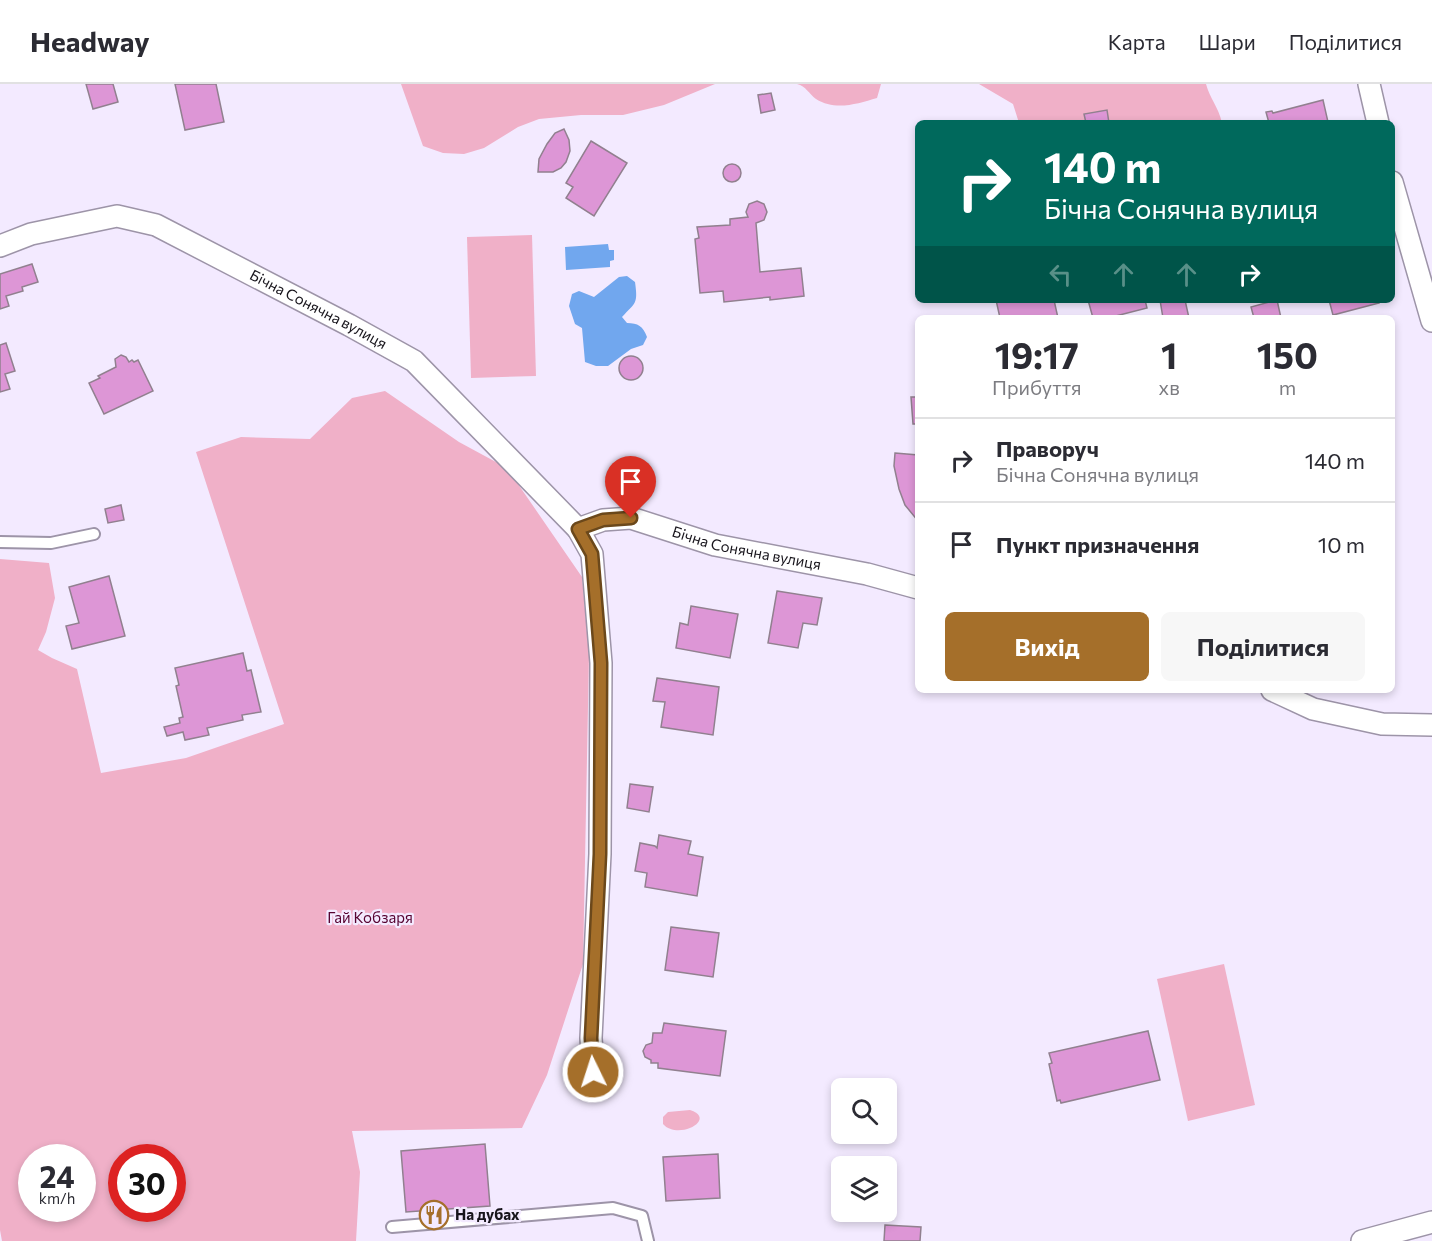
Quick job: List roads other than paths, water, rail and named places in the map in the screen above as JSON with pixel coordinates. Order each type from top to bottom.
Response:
[{"type":"street","points":[[1369,84],[1377,120]]},
{"type":"street","points":[[1395,192],[1432,321]]},
{"type":"street","name":"Бічна Сонячна вулиця","points":[[0,246],[31,234],[117,216],[156,225],[349,325],[414,362],[578,529],[592,554],[601,663],[600,854],[591,1038],[593,1072]]},
{"type":"street","name":"Бічна Сонячна вулиця","points":[[578,529],[603,520],[631,518],[715,545],[867,574],[915,587]]},
{"type":"street","points":[[1278,693],[1313,709],[1382,724],[1432,724]]},
{"type":"street","points":[[1362,1241],[1432,1222]]},
{"type":"lane","points":[[0,542],[51,543],[94,534]]},
{"type":"lane","points":[[392,1227],[613,1208],[642,1216],[648,1241]]},
{"type":"water","points":[[608,244],[609,250],[614,250],[614,260],[610,261],[610,267],[566,270],[565,247]]},
{"type":"water","points":[[627,276],[635,282],[636,299],[622,317],[627,323],[640,326],[647,337],[643,345],[631,349],[608,366],[596,366],[585,362],[582,328],[575,324],[569,306],[572,294],[579,291],[594,297],[619,277]]},
{"type":"place","name":"На дубах","points":[[434,1215]]},
{"type":"park label","name":"Гай Кобзаря","points":[[370,918]]}]
